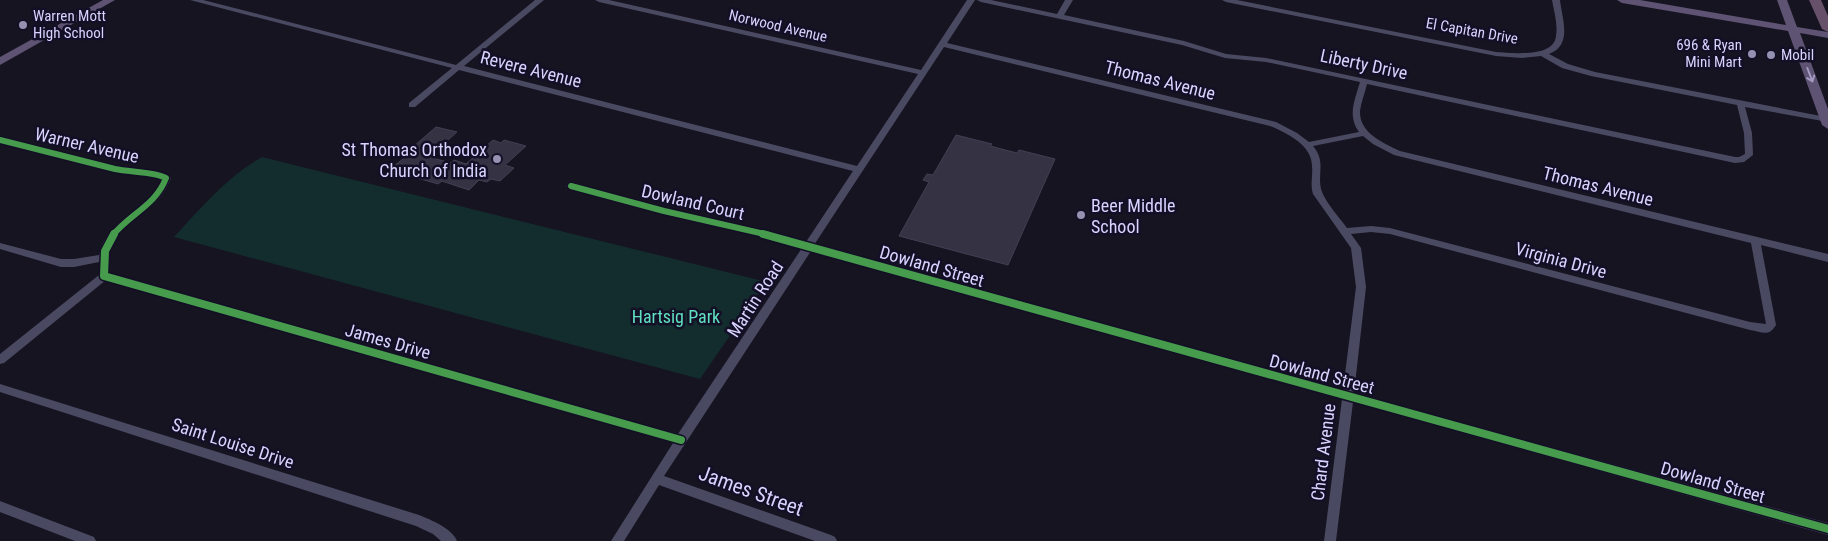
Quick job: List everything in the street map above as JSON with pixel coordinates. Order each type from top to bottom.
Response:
[{"type":"highway","points":[[1815,0],[1828,29]]},
{"type":"main road","points":[[0,62],[110,0]]},
{"type":"main road","points":[[1622,0],[1828,35]]},
{"type":"main road","points":[[1782,0],[1827,122]]},
{"type":"street","name":"Revere Avenue","points":[[194,0],[859,170]]},
{"type":"street","points":[[412,105],[540,0]]},
{"type":"street","name":"Norwood Avenue","points":[[599,0],[922,73]]},
{"type":"street","name":"Martin Road","points":[[617,541],[681,440],[971,0]]},
{"type":"street","name":"Liberty Drive","points":[[981,0],[1184,43],[1225,56],[1266,60],[1740,160],[1749,155],[1748,133],[1740,102]]},
{"type":"street","points":[[1059,17],[1068,0]]},
{"type":"street","name":"El Capitan Drive","points":[[1226,0],[1496,54],[1521,56],[1542,53]]},
{"type":"street","points":[[1542,53],[1555,47],[1560,38],[1556,0]]},
{"type":"street","name":"Thomas Avenue","points":[[941,44],[1273,124],[1296,136],[1306,145]]},
{"type":"street","points":[[1542,53],[1555,62],[1574,69],[1740,102],[1827,122]]},
{"type":"street","points":[[1306,145],[1365,134],[1355,114],[1364,81]]},
{"type":"street","name":"Thomas Avenue","points":[[1365,134],[1387,149],[1402,155],[1828,258]]},
{"type":"street","name":"Warner Avenue","points":[[0,140],[99,165],[134,173],[156,174],[166,178],[161,190],[113,233],[106,247],[104,258]]},
{"type":"street","name":"Chard Avenue","points":[[1306,145],[1316,159],[1317,166],[1314,184],[1318,194],[1356,248],[1361,287],[1330,541]]},
{"type":"street","name":"Dowland Court","points":[[570,186],[664,211],[795,241],[808,247]]},
{"type":"street","name":"Virginia Drive","points":[[1345,231],[1371,228],[1390,231],[1750,326],[1768,329],[1771,325],[1770,317],[1755,240]]},
{"type":"street","points":[[0,246],[61,262],[74,263],[104,258],[104,276],[0,360]]},
{"type":"street","name":"Dowland Street","points":[[808,247],[1828,530]]},
{"type":"street","name":"James Drive","points":[[104,276],[681,440]]},
{"type":"street","name":"Saint Louise Drive","points":[[0,388],[419,521],[437,530],[451,541]]},
{"type":"street","name":"James Street","points":[[657,479],[831,541]]},
{"type":"street","points":[[0,507],[82,541]]},
{"type":"street","points":[[0,507],[90,541]]},
{"type":"green space","name":"Hartsig Park","points":[[262,157],[767,282],[700,379],[174,237],[226,183]]},
{"type":"building","name":"St Thomas Orthodox Church of India","points":[[436,127],[457,132],[429,157],[451,163],[454,160],[466,164],[493,140],[501,143],[504,140],[526,146],[505,165],[514,168],[500,181],[491,179],[487,182],[479,180],[469,190],[442,181],[438,184],[388,171],[409,154],[406,153]]},
{"type":"building","name":"Beer Middle School","points":[[956,135],[992,144],[990,146],[1017,153],[1019,150],[1055,159],[1008,265],[899,236],[929,182],[923,180],[927,174],[933,175]]},
{"type":"cycle path","points":[[0,140],[82,162],[132,173],[154,174],[166,178],[156,198],[127,221],[110,238],[104,255],[104,276],[681,440]]},
{"type":"cycle path","points":[[571,186],[664,211],[795,241],[808,247],[1828,529]]},
{"type":"place","name":"Warren Mott High School","points":[[23,25]]},
{"type":"place","name":"696 & Ryan Mini Mart","points":[[1752,54]]},
{"type":"place","name":"Mobil","points":[[1771,55]]},
{"type":"place","name":"St Thomas Orthodox Church of India","points":[[497,159]]},
{"type":"place","name":"Beer Middle School","points":[[1081,215]]}]
